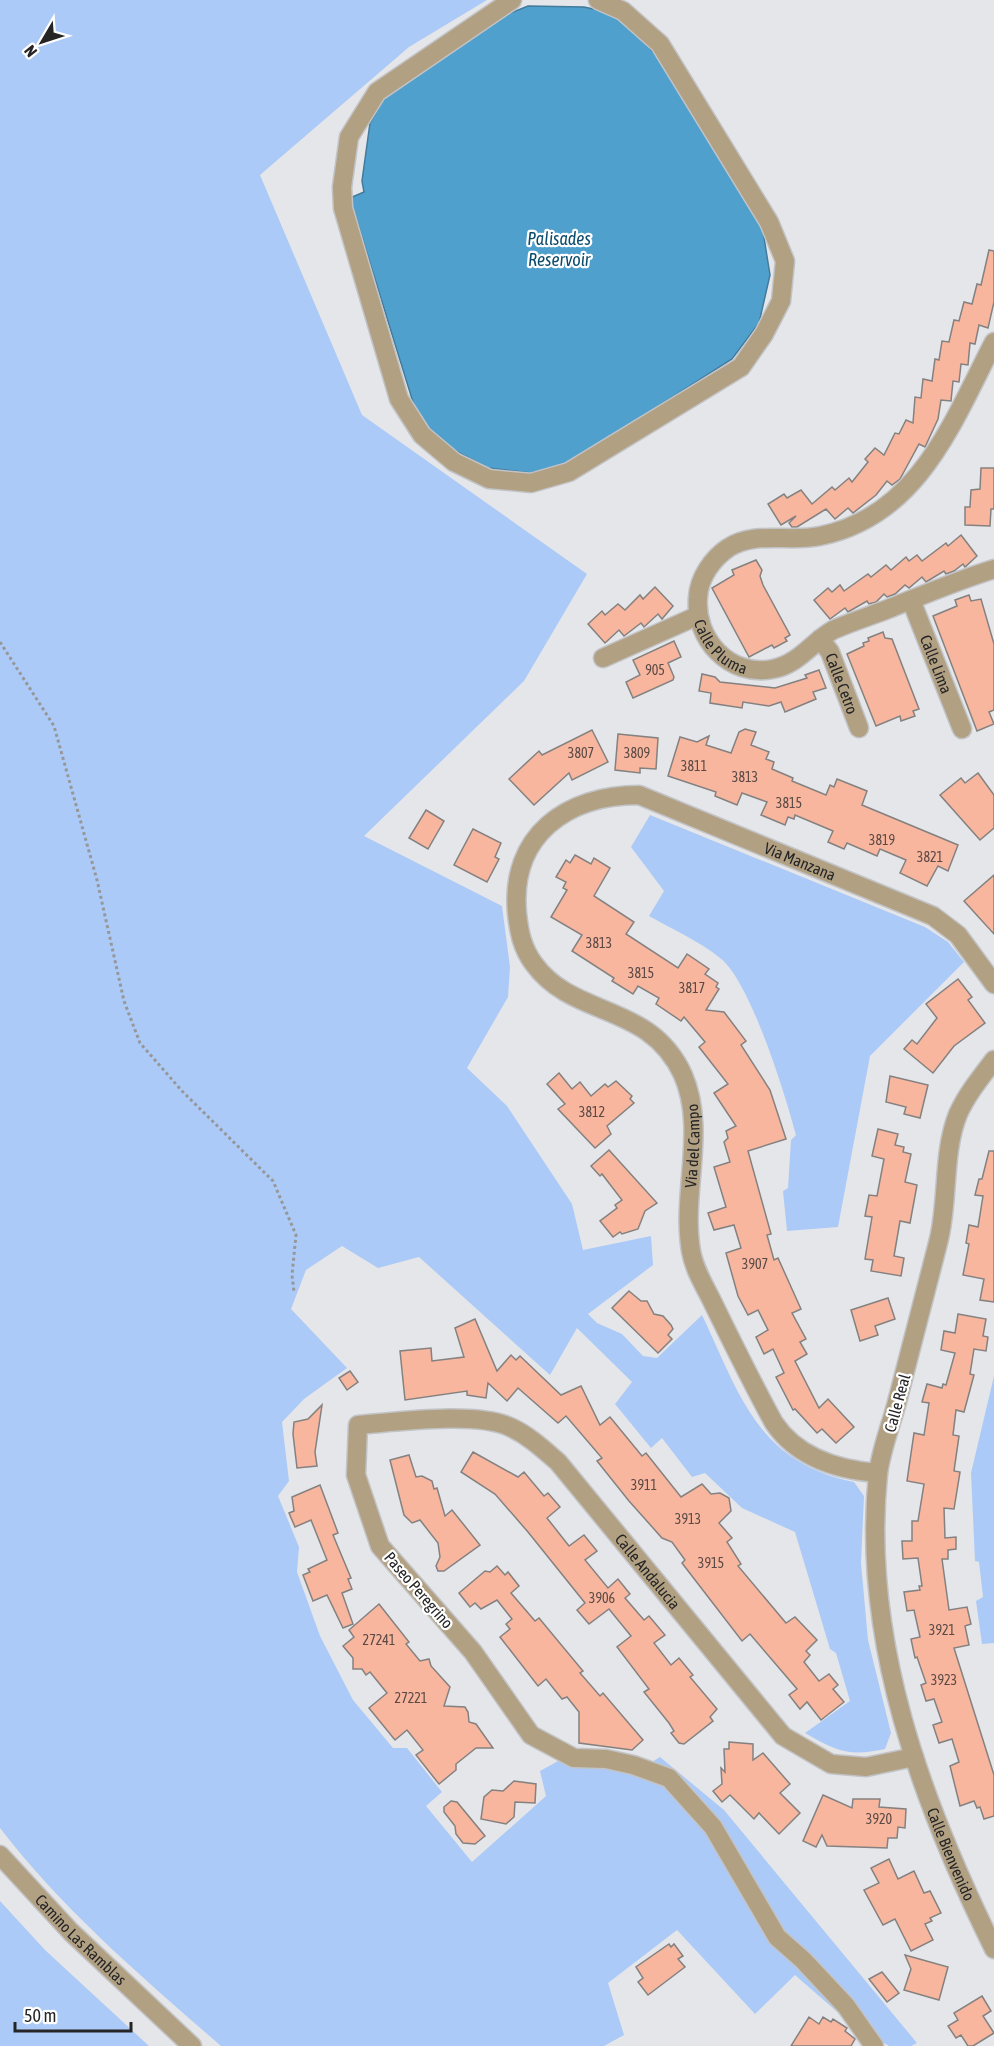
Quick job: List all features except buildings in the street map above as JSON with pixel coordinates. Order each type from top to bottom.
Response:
[{"type":"street","points":[[512,0],[377,92],[349,137],[342,187],[343,208],[399,399],[422,435],[454,462],[489,479],[531,483],[569,472],[741,367],[764,334],[781,302],[785,261],[763,212],[660,44],[623,10],[598,0]]},
{"type":"street","name":"Calle Pluma","points":[[994,342],[930,462],[911,486],[872,516],[834,534],[798,539],[750,538],[728,548],[714,561],[703,579],[698,591],[697,616],[705,637],[720,656],[738,666],[757,670],[774,669],[792,663],[833,630],[994,568]]},
{"type":"street","name":"Calle Lima","points":[[911,600],[962,729]]},
{"type":"street","points":[[603,658],[697,616]]},
{"type":"street","name":"Calle Cetro","points":[[820,639],[830,652],[859,728]]},
{"type":"street","name":"Via Manzana","points":[[580,804],[611,795],[639,795],[933,916],[958,935],[994,984]]},
{"type":"street","name":"Via del Campo","points":[[580,804],[552,822],[539,834],[525,855],[518,878],[516,900],[520,937],[534,964],[561,989],[587,1005],[612,1011],[634,1022],[666,1048],[683,1075],[693,1120],[688,1186],[691,1252],[727,1333],[783,1436],[812,1457],[828,1463],[878,1473]]},
{"type":"street","name":"Calle Real","points":[[914,1757],[894,1689],[881,1617],[877,1545],[878,1473],[942,1229],[951,1146],[958,1115],[976,1084],[994,1060]]},
{"type":"street","name":"Calle Andalucia","points":[[358,1425],[423,1420],[475,1420],[508,1425],[533,1440],[558,1462],[783,1736],[831,1764],[866,1767],[914,1757]]},
{"type":"street","name":"Paseo Peregrino","points":[[358,1425],[356,1475],[380,1546],[473,1652],[531,1735],[574,1758],[615,1761],[669,1779],[712,1827],[777,1937],[846,2006],[874,2046]]},
{"type":"street","name":"Calle Bienvenido","points":[[914,1757],[961,1883],[994,1949]]},
{"type":"street","name":"Camino Las Ramblas","points":[[0,1855],[71,1932],[192,2046]]},
{"type":"path","points":[[0,642],[54,726],[97,880],[124,1001],[141,1043],[182,1091],[273,1181],[296,1235],[292,1275],[294,1292]]},
{"type":"shaded area","points":[[0,0],[487,0],[409,47],[260,175],[362,415],[587,574],[524,681],[364,836],[502,906],[510,967],[508,997],[467,1068],[507,1106],[572,1204],[583,1250],[651,1236],[653,1265],[588,1314],[597,1323],[622,1334],[643,1356],[657,1358],[702,1315],[741,1398],[773,1441],[795,1459],[821,1472],[854,1482],[864,1496],[861,1563],[868,1640],[891,1733],[885,1749],[862,1752],[843,1751],[805,1733],[850,1701],[836,1653],[830,1649],[795,1532],[742,1508],[705,1473],[692,1477],[662,1438],[651,1448],[615,1404],[632,1382],[577,1328],[550,1375],[419,1257],[378,1268],[342,1246],[306,1270],[291,1309],[347,1368],[304,1399],[282,1422],[289,1481],[278,1496],[299,1547],[297,1572],[320,1636],[353,1700],[393,1748],[407,1748],[442,1792],[426,1806],[472,1862],[546,1796],[540,1771],[560,1760],[636,1772],[660,1757],[724,1810],[917,2043],[911,2046],[889,2046],[843,2017],[795,1975],[755,2014],[677,1930],[608,1983],[624,2035],[604,2046],[221,2046],[77,1916],[0,1828]]},
{"type":"shaded area","points":[[650,815],[925,927],[948,942],[964,962],[870,1056],[838,1227],[787,1231],[783,1191],[788,1188],[791,1140],[796,1135],[784,1094],[755,1014],[731,970],[720,958],[703,946],[649,916],[664,891],[631,847]]},
{"type":"shaded area","points":[[994,1376],[994,1643],[982,1644],[976,1601],[983,1597],[979,1562],[975,1561],[971,1473]]},
{"type":"shaded area","points":[[0,1901],[45,1950],[149,2046],[0,2046]]},
{"type":"water","name":"Palisades Reservoir","points":[[528,6],[584,7],[617,14],[664,63],[762,225],[770,275],[759,323],[732,359],[568,464],[531,473],[488,468],[442,444],[416,412],[350,198],[364,192],[362,181],[370,123],[390,88],[493,20]]}]
